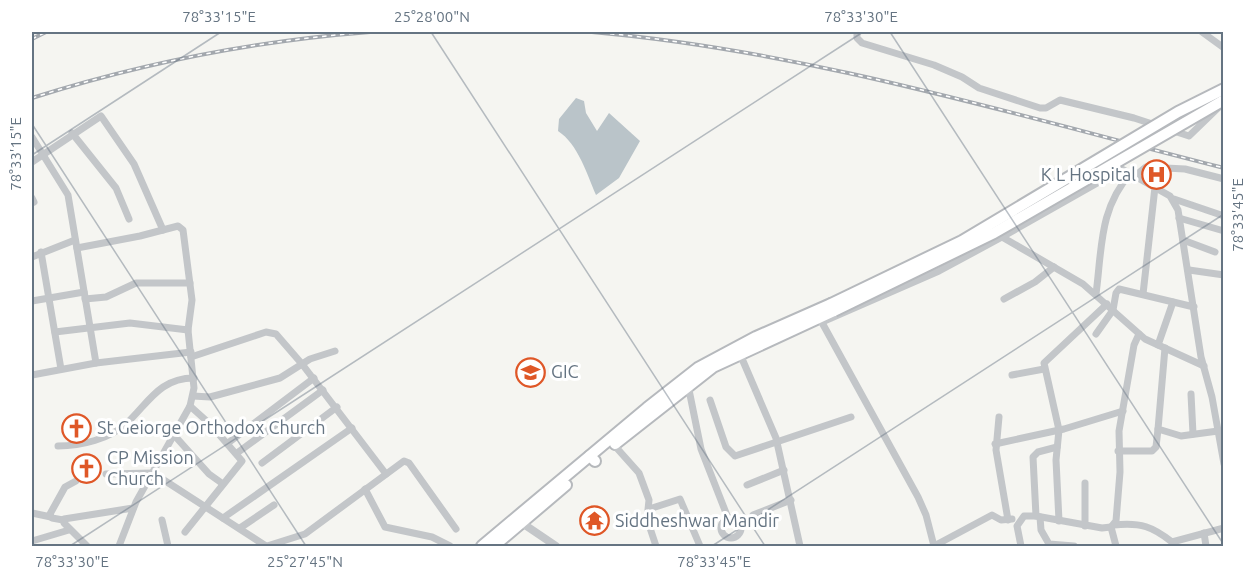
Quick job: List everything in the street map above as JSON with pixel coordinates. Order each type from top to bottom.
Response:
[{"type":"main road","points":[[494,546],[592,459],[614,445],[713,367],[819,317],[832,308],[962,242],[1178,112],[1224,88]]},
{"type":"main road","points":[[832,308],[975,243],[1224,100]]},
{"type":"main road","points":[[482,546],[592,459],[699,368],[730,350],[819,317]]},
{"type":"street","points":[[857,32],[856,38],[862,43],[934,65],[963,76],[980,88],[1040,108],[1046,108],[1060,100],[1134,118],[1189,136],[1206,118],[1224,105]]},
{"type":"street","points":[[1202,32],[1224,48]]},
{"type":"street","points":[[32,162],[96,117],[103,117],[134,164],[163,230]]},
{"type":"street","points":[[72,133],[116,188],[129,219]]},
{"type":"street","points":[[32,137],[68,195],[96,363]]},
{"type":"street","points":[[1096,294],[1108,207],[1118,187],[1146,167],[1185,169],[1224,179]]},
{"type":"street","points":[[1224,216],[1174,199],[1122,169],[939,271],[819,317],[922,506],[934,546],[992,515],[1001,520],[1038,516],[1085,526],[1129,524],[1154,528],[1169,544],[1224,528]]},
{"type":"street","points":[[1143,294],[1155,187]]},
{"type":"street","points":[[1174,199],[1224,464]]},
{"type":"street","points":[[1179,218],[1224,231]]},
{"type":"street","points":[[77,248],[178,226],[183,230],[192,300],[188,330],[194,378],[193,396],[190,406],[133,508],[119,546]]},
{"type":"street","points":[[1002,237],[1075,278],[1139,334],[1204,366]]},
{"type":"street","points":[[32,257],[75,240]]},
{"type":"street","points":[[1183,240],[1215,252]]},
{"type":"street","points":[[41,252],[61,369]]},
{"type":"street","points":[[1004,299],[1035,282],[1054,267]]},
{"type":"street","points":[[1188,270],[1224,274]]},
{"type":"street","points":[[32,301],[50,297],[84,295],[105,297],[136,283],[190,283]]},
{"type":"street","points":[[1096,333],[1113,310],[1119,289],[1194,308]]},
{"type":"street","points":[[1118,451],[1152,451],[1156,447],[1161,346],[1173,303]]},
{"type":"street","points":[[1059,521],[1057,447],[1059,430],[1044,369],[1048,357],[1107,304]]},
{"type":"street","points":[[55,332],[91,326],[134,323],[188,330]]},
{"type":"street","points":[[32,375],[96,363],[191,355],[272,332],[314,378],[386,474]]},
{"type":"street","points":[[1116,546],[1112,526],[1120,472],[1118,451],[1134,345],[1139,334]]},
{"type":"street","points":[[193,396],[210,397],[280,378],[302,364],[335,351]]},
{"type":"street","points":[[740,354],[777,444],[800,546]]},
{"type":"street","points":[[1012,375],[1044,369]]},
{"type":"street","points":[[58,446],[72,446],[114,432],[127,423],[153,394],[166,384],[182,378],[194,378]]},
{"type":"street","points":[[228,443],[314,378]]},
{"type":"street","points":[[688,385],[701,449],[728,518]]},
{"type":"street","points":[[237,453],[323,390]]},
{"type":"street","points":[[1191,394],[1193,434]]},
{"type":"street","points":[[710,400],[726,447],[732,455],[741,456],[851,417]]},
{"type":"street","points":[[185,532],[242,461],[228,443],[190,406]]},
{"type":"street","points":[[262,463],[337,407]]},
{"type":"street","points":[[996,444],[1059,430],[1123,411]]},
{"type":"street","points":[[999,417],[996,444],[1008,520]]},
{"type":"street","points":[[223,518],[351,428]]},
{"type":"street","points":[[1158,429],[1178,435],[1220,435]]},
{"type":"street","points":[[174,435],[209,474],[223,484]]},
{"type":"street","points":[[614,445],[639,473],[649,500],[647,519],[656,546]]},
{"type":"street","points":[[1057,447],[1038,452],[1033,457],[1038,516],[1041,530],[1049,543],[1074,546]]},
{"type":"street","points":[[106,474],[153,473],[266,546],[288,544],[305,534],[386,474],[407,462],[456,529]]},
{"type":"street","points":[[747,484],[784,470]]},
{"type":"street","points":[[51,517],[51,510],[64,487],[76,481]]},
{"type":"street","points":[[1085,483],[1085,526]]},
{"type":"street","points":[[365,489],[385,527],[432,537],[450,546]]},
{"type":"street","points":[[649,509],[674,498],[680,499],[700,546]]},
{"type":"street","points":[[753,515],[791,500]]},
{"type":"street","points":[[240,528],[274,505]]},
{"type":"street","points":[[32,513],[63,520],[133,508]]},
{"type":"street","points":[[1020,518],[1017,530],[1021,546]]},
{"type":"street","points":[[63,520],[69,530],[87,546]]},
{"type":"street","points":[[162,520],[168,546]]},
{"type":"street","points":[[522,523],[556,546]]},
{"type":"street","points":[[32,541],[69,530]]},
{"type":"street","points":[[1204,533],[1206,546]]},
{"type":"shaded area","points":[[576,98],[584,101],[586,113],[597,131],[609,113],[640,141],[619,178],[596,195],[576,151],[558,131],[559,119]]},
{"type":"railway","points":[[32,39],[46,32]]},
{"type":"railway","points":[[32,98],[115,74],[199,55],[284,41],[370,32]]},
{"type":"railway","points":[[592,32],[672,41],[831,69],[910,87],[1224,168]]},
{"type":"place","name":"K L Hospital","points":[[1157,175]]},
{"type":"place","name":"GIC","points":[[530,372]]},
{"type":"place","name":"St Geiorge Orthodox Church","points":[[76,428]]},
{"type":"place","name":"CP Mission Church","points":[[86,468]]},
{"type":"place","name":"Siddheshwar Mandir","points":[[594,521]]}]
